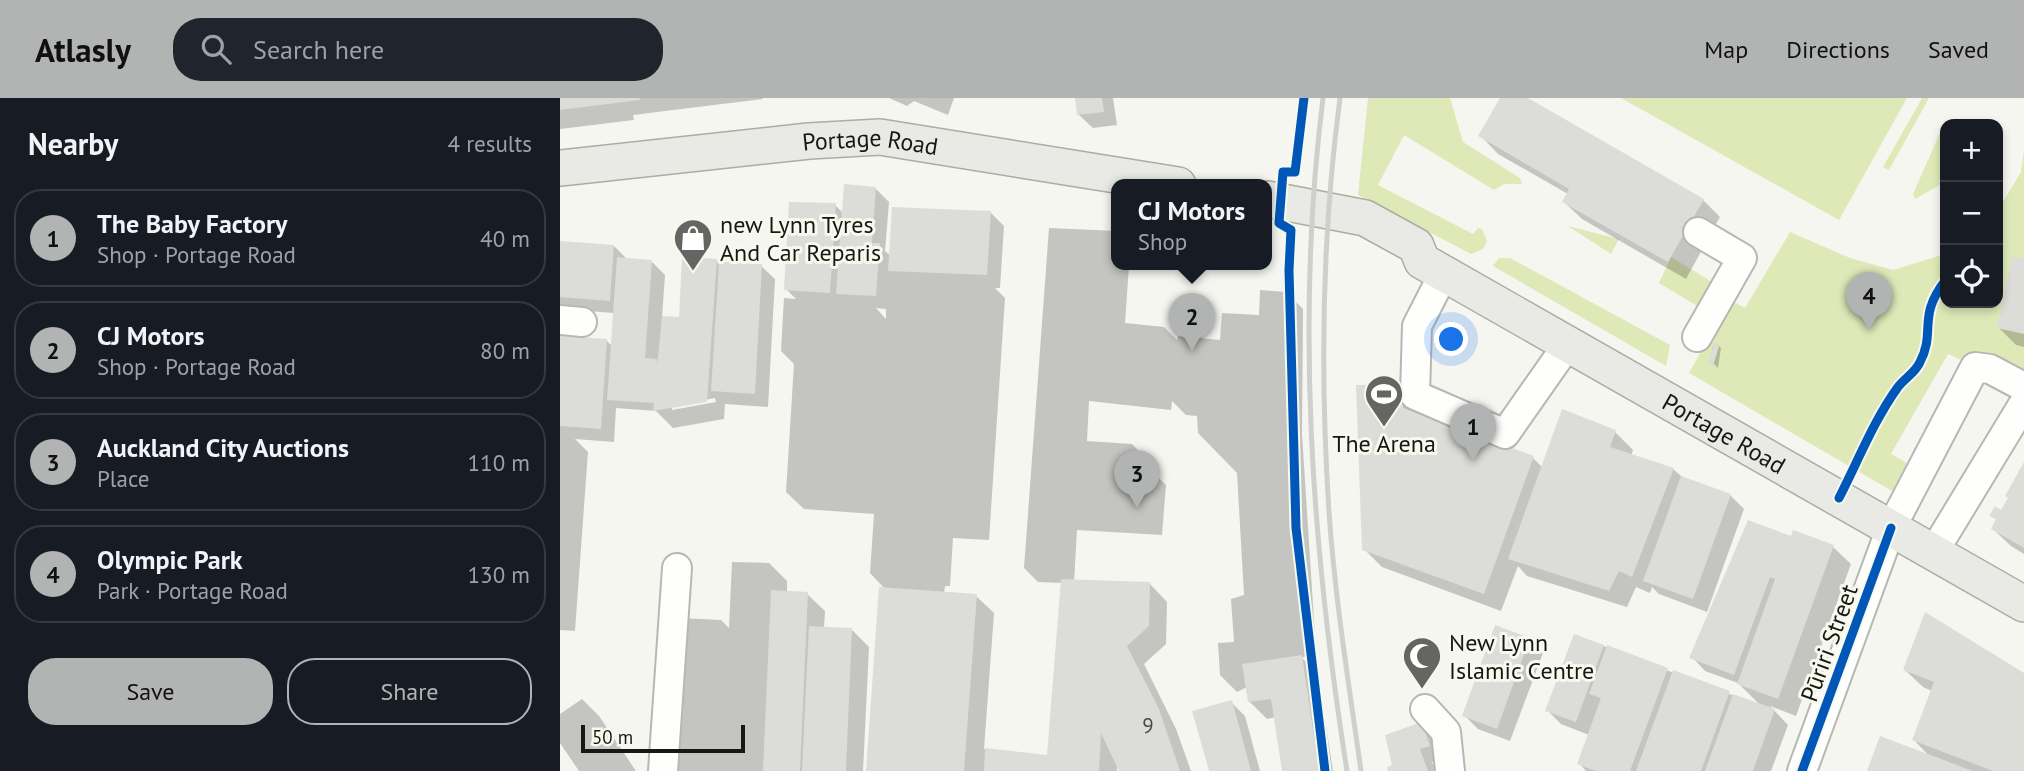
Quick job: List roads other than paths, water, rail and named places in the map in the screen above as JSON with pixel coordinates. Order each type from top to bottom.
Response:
[{"type":"main road","name":"Portage Road","points":[[560,168],[809,141],[880,137],[1141,179]]},
{"type":"main road","name":"Portage Road","points":[[1272,200],[1329,211],[1362,238],[1408,263],[1433,267],[2024,604]]},
{"type":"street","points":[[1697,337],[1742,258],[1698,232]]},
{"type":"street","points":[[1433,267],[1417,326],[1415,395],[1505,435],[1567,344]]},
{"type":"street","name":"Pūriri Street","points":[[1802,771],[1891,528],[1975,367],[1990,369],[2024,387]]},
{"type":"street","points":[[1933,553],[2024,403]]},
{"type":"street","points":[[663,771],[677,568]]},
{"type":"street","points":[[1425,709],[1446,732],[1450,771]]},
{"type":"railway","points":[[1323,98],[1310,266],[1311,435],[1325,603],[1347,771]]},
{"type":"railway","points":[[1340,98],[1326,253],[1324,409],[1335,577],[1361,771]]},
{"type":"place","name":"new Lynn Tyres And Car Reparis","points":[[693,272]]},
{"type":"place","name":"Olympic Park","points":[[1869,330]]},
{"type":"place","name":"CJ Motors","points":[[1192,351]]},
{"type":"place","name":"The Arena","points":[[1384,428]]},
{"type":"place","name":"The Baby Factory","points":[[1473,461]]},
{"type":"place","name":"Auckland City Auctions","points":[[1137,508]]},
{"type":"place","name":"New Lynn Islamic Centre","points":[[1422,690]]}]
